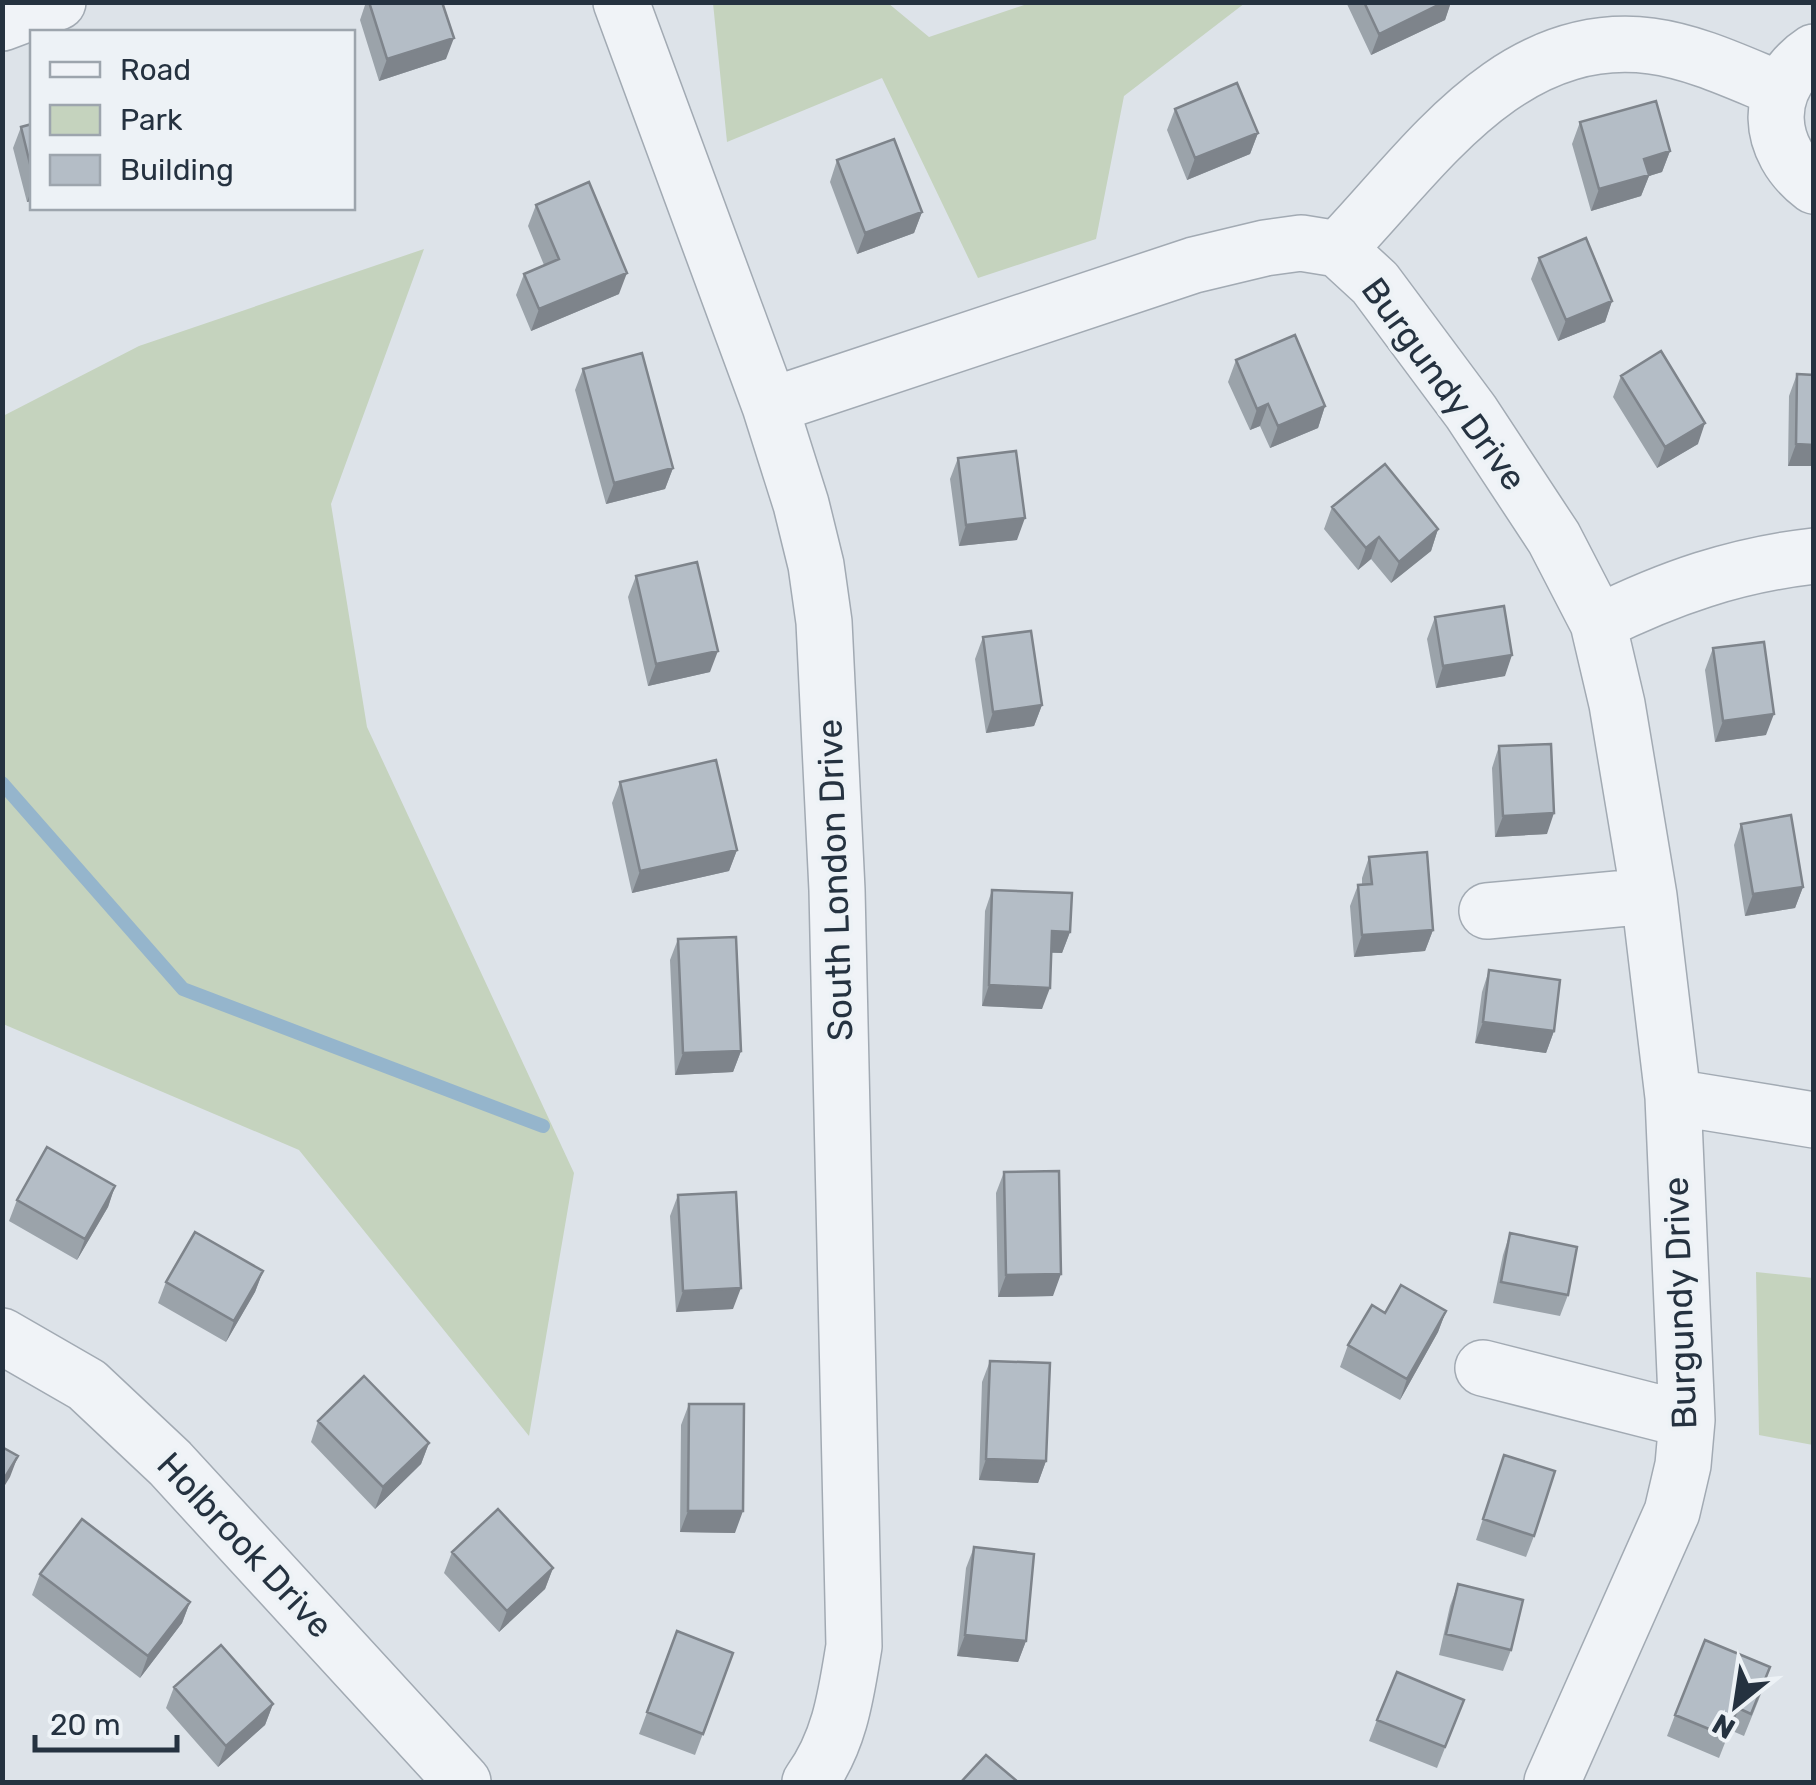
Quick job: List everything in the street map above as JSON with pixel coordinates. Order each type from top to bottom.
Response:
[{"type":"street","points":[[2,23],[58,2]]},
{"type":"street","name":"South London Drive","points":[[622,2],[770,406],[801,504],[816,565],[824,622],[838,890],[854,1646],[840,1726],[810,1782]]},
{"type":"street","points":[[1338,249],[1444,130],[1519,74],[1561,55],[1606,44],[1652,46],[1797,70],[1776,121],[1782,151],[1814,186]]},
{"type":"street","name":"Burgundy Drive","points":[[770,406],[1194,266],[1301,243],[1338,249],[1375,284],[1471,412],[1554,538],[1598,623],[1649,896],[1672,1097],[1688,1420],[1684,1464],[1672,1512],[1559,1780]]},
{"type":"street","points":[[1598,623],[1662,592],[1722,573],[1814,556]]},
{"type":"street","points":[[1487,911],[1649,896]]},
{"type":"street","points":[[1672,1097],[1814,1120]]},
{"type":"street","name":"Holbrook Drive","points":[[2,1336],[87,1385],[170,1464],[464,1782]]},
{"type":"street","points":[[1482,1368],[1688,1420]]},
{"type":"green space","points":[[713,3],[888,3],[929,37],[1030,3],[1245,3],[1124,96],[1096,239],[978,278],[882,78],[727,142]]},
{"type":"green space","points":[[424,249],[331,504],[367,727],[574,1173],[529,1436],[299,1150],[3,1024],[3,416],[139,346]]},
{"type":"green space","points":[[1756,1272],[1813,1278],[1813,1445],[1759,1435]]},
{"type":"building","points":[[369,2],[442,2],[454,38],[387,59]]},
{"type":"building","points":[[1364,2],[1444,2],[1379,34]]},
{"type":"building","points":[[1237,83],[1258,133],[1195,158],[1175,109]]},
{"type":"building","points":[[1656,101],[1670,151],[1644,159],[1649,175],[1599,189],[1580,122]]},
{"type":"building","points":[[30,125],[30,164],[21,127]]},
{"type":"building","points":[[894,139],[922,212],[865,233],[837,160]]},
{"type":"building","points":[[589,182],[627,273],[539,309],[524,274],[559,259],[536,205]]},
{"type":"building","points":[[1586,238],[1612,301],[1566,320],[1539,258]]},
{"type":"building","points":[[1295,335],[1325,406],[1278,426],[1268,404],[1257,409],[1236,360]]},
{"type":"building","points":[[1661,351],[1705,423],[1665,447],[1621,376]]},
{"type":"building","points":[[642,353],[673,468],[614,483],[583,369]]},
{"type":"building","points":[[1797,374],[1814,375],[1814,445],[1796,444]]},
{"type":"building","points":[[1016,451],[1025,518],[966,525],[958,458]]},
{"type":"building","points":[[1385,464],[1438,529],[1399,562],[1379,537],[1366,548],[1332,507]]},
{"type":"building","points":[[697,562],[718,651],[656,664],[636,576]]},
{"type":"building","points":[[1504,606],[1512,655],[1443,666],[1435,617]]},
{"type":"building","points":[[1031,631],[1042,705],[993,712],[983,637]]},
{"type":"building","points":[[1764,642],[1774,714],[1723,721],[1713,648]]},
{"type":"building","points":[[1551,744],[1554,813],[1503,816],[1499,746]]},
{"type":"building","points":[[716,760],[737,850],[640,871],[620,782]]},
{"type":"building","points":[[1791,815],[1803,887],[1753,894],[1741,824]]},
{"type":"building","points":[[1427,852],[1433,930],[1362,935],[1358,885],[1372,884],[1369,857]]},
{"type":"building","points":[[992,890],[1072,893],[1070,932],[1052,931],[1050,988],[989,985]]},
{"type":"building","points":[[736,937],[741,1051],[683,1053],[678,939]]},
{"type":"building","points":[[1489,970],[1560,980],[1554,1031],[1483,1022]]},
{"type":"building","points":[[47,1147],[115,1186],[85,1239],[17,1200]]},
{"type":"building","points":[[1059,1171],[1061,1274],[1006,1275],[1004,1172]]},
{"type":"building","points":[[736,1192],[741,1288],[683,1291],[678,1195]]},
{"type":"building","points":[[195,1232],[263,1271],[234,1321],[166,1282]]},
{"type":"building","points":[[1510,1233],[1577,1247],[1568,1295],[1501,1282]]},
{"type":"building","points":[[1401,1285],[1446,1311],[1407,1379],[1348,1345],[1372,1305],[1385,1313]]},
{"type":"building","points":[[990,1361],[1050,1363],[1046,1461],[986,1459]]},
{"type":"building","points":[[364,1376],[429,1443],[383,1487],[318,1421]]},
{"type":"building","points":[[689,1404],[744,1404],[743,1511],[688,1511]]},
{"type":"building","points":[[2,1447],[18,1456],[2,1482]]},
{"type":"building","points":[[1504,1455],[1555,1471],[1534,1536],[1483,1519]]},
{"type":"building","points":[[498,1509],[553,1568],[507,1611],[452,1552]]},
{"type":"building","points":[[82,1519],[190,1602],[148,1656],[40,1574]]},
{"type":"building","points":[[974,1547],[1034,1554],[1026,1641],[965,1635]]},
{"type":"building","points":[[1458,1584],[1523,1600],[1511,1650],[1446,1634]]},
{"type":"building","points":[[677,1631],[733,1653],[703,1734],[647,1712]]},
{"type":"building","points":[[1705,1640],[1770,1667],[1751,1714],[1738,1708],[1726,1736],[1675,1715]]},
{"type":"building","points":[[221,1645],[273,1704],[226,1746],[174,1687]]},
{"type":"building","points":[[1397,1672],[1464,1700],[1445,1747],[1377,1720]]},
{"type":"building","points":[[986,1755],[1018,1782],[961,1782]]},
{"type":"waterway","points":[[2,783],[183,989],[543,1126]]}]
